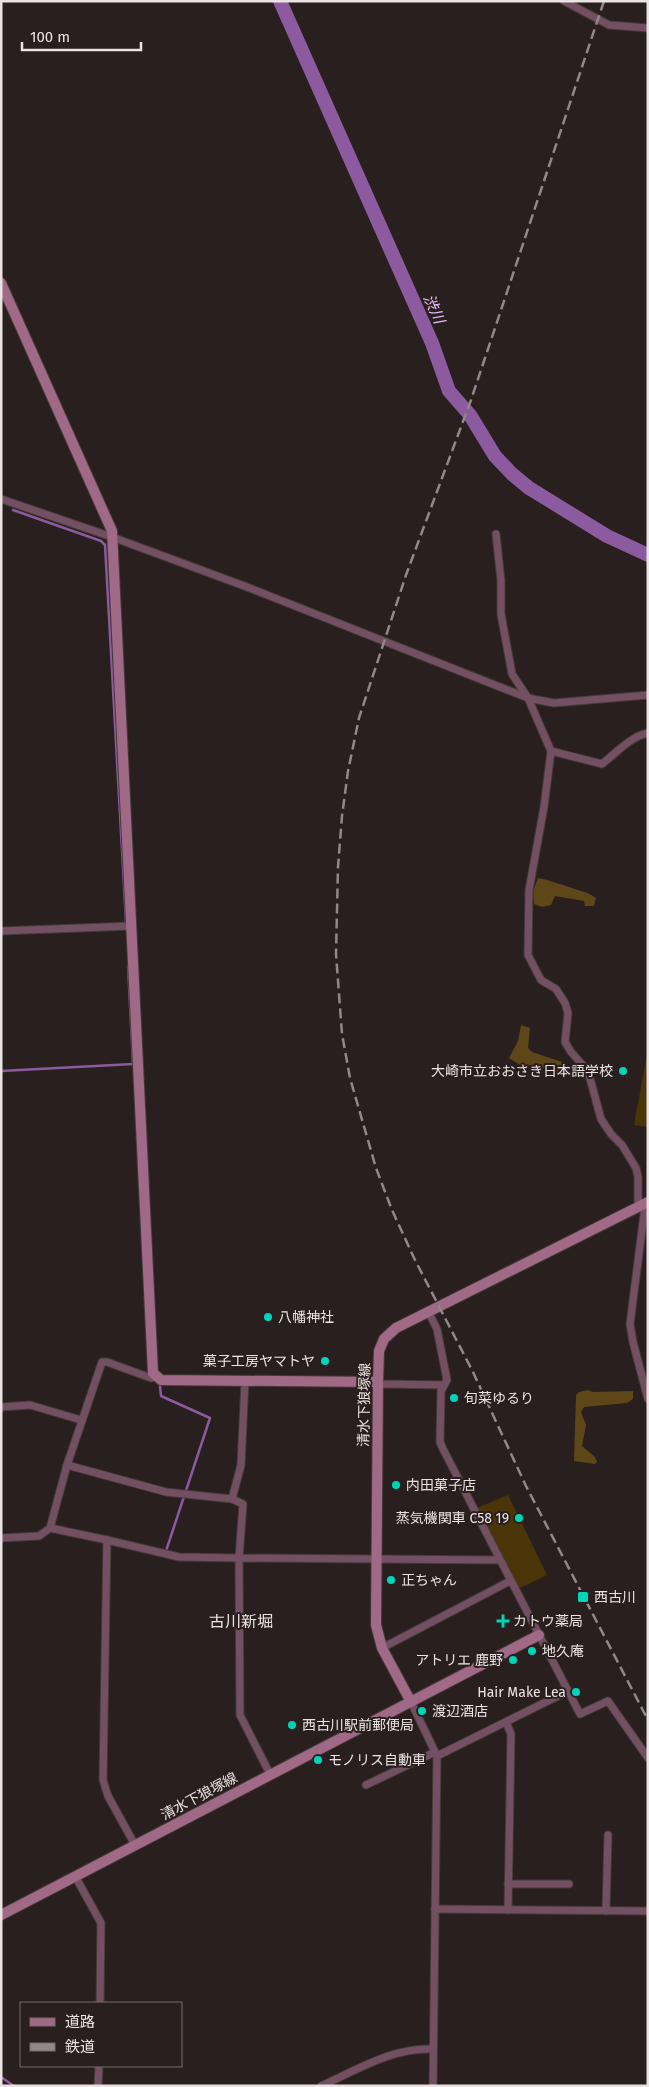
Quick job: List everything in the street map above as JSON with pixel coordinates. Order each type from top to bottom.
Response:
[{"type":"street","points":[[564,1],[609,25],[648,28]]},
{"type":"street","points":[[1,283],[112,531],[153,1373],[161,1380],[378,1382],[382,1384],[444,1385]]},
{"type":"street","points":[[1,499],[112,537],[401,647],[528,698],[554,703],[648,695]]},
{"type":"street","points":[[496,534],[501,581],[501,614],[512,674],[528,698],[551,751],[544,807],[529,890],[528,955],[541,980],[556,989],[565,1003],[568,1013],[566,1042],[571,1052],[588,1072],[602,1118],[611,1134],[629,1155],[636,1168],[638,1201],[646,1203],[630,1324],[648,1399]]},
{"type":"street","points":[[551,751],[602,764],[627,744],[648,733]]},
{"type":"street","points":[[1,931],[131,926]]},
{"type":"street","name":"清水下狼塚線","points":[[411,1702],[382,1648],[376,1625],[378,1382],[379,1351],[384,1339],[396,1328],[428,1311],[646,1203]]},
{"type":"street","points":[[428,1311],[437,1329],[447,1380],[441,1391],[440,1442],[443,1450],[580,1714],[608,1701],[648,1758]]},
{"type":"street","points":[[1,1538],[39,1536],[50,1528],[81,1420],[102,1362],[107,1362],[151,1378],[157,1377]]},
{"type":"street","points":[[232,1500],[241,1465],[245,1381]]},
{"type":"street","points":[[1,1407],[30,1405],[81,1420]]},
{"type":"street","points":[[67,1465],[166,1492],[232,1500],[242,1504],[239,1558],[240,1715],[270,1774]]},
{"type":"street","points":[[50,1528],[179,1557],[500,1560]]},
{"type":"street","points":[[107,1540],[103,1780],[108,1796],[135,1845]]},
{"type":"street","points":[[382,1648],[510,1581]]},
{"type":"street","name":"清水下狼塚線","points":[[1,1915],[539,1635]]},
{"type":"street","points":[[366,1785],[506,1722],[568,1691]]},
{"type":"street","points":[[411,1702],[436,1754],[433,2086]]},
{"type":"street","points":[[506,1722],[511,1734],[508,1910]]},
{"type":"street","points":[[606,1911],[608,1835]]},
{"type":"street","points":[[75,1876],[101,1923],[100,2002]]},
{"type":"street","points":[[508,1884],[569,1884]]},
{"type":"street","points":[[435,1910],[648,1911]]},
{"type":"street","points":[[321,2086],[396,2052],[420,2049],[434,2050]]},
{"type":"street","points":[[98,2086],[99,2067]]},
{"type":"shaded area","points":[[538,878],[589,894],[596,898],[594,906],[585,906],[584,901],[555,896],[551,905],[542,907],[534,904],[533,891]]},
{"type":"shaded area","points":[[521,1025],[530,1028],[528,1048],[532,1052],[562,1062],[561,1069],[556,1076],[538,1065],[520,1065],[509,1058],[518,1041]]},
{"type":"shaded area","points":[[648,1049],[648,1127],[634,1125]]},
{"type":"shaded area","points":[[588,1390],[593,1392],[633,1391],[633,1399],[627,1403],[584,1407],[581,1412],[586,1425],[582,1446],[595,1457],[597,1462],[595,1464],[574,1461],[576,1395],[579,1392]]},
{"type":"shaded area","points":[[508,1495],[547,1575],[518,1589],[477,1508]]},
{"type":"waterway","name":"渋川","points":[[280,1],[432,343],[449,391],[470,415],[495,456],[512,474],[529,488],[607,536],[648,555]]},
{"type":"waterway","points":[[13,510],[101,541],[105,545],[126,922]]},
{"type":"waterway","points":[[1,1071],[133,1064],[128,966]]},
{"type":"waterway","points":[[160,1386],[161,1396],[210,1418],[166,1551]]},
{"type":"waterway","points":[[1,2077],[14,2086]]},
{"type":"railway","points":[[604,1],[471,400],[406,575],[359,718],[348,771],[342,816],[338,867],[336,954],[342,1034],[350,1078],[376,1168],[392,1210],[415,1260],[473,1372],[526,1486],[648,1720]]},
{"type":"place","name":"大崎市立おおさき日本語学校","points":[[623,1071]]},
{"type":"place","name":"八幡神社","points":[[268,1317]]},
{"type":"place","name":"菓子工房ヤマトヤ","points":[[325,1361]]},
{"type":"place","name":"旬菜ゆるり","points":[[454,1398]]},
{"type":"place","name":"内田菓子店","points":[[396,1485]]},
{"type":"place","name":"蒸気機関車 C58 19","points":[[519,1518]]},
{"type":"place","name":"正ちゃん","points":[[391,1580]]},
{"type":"place","name":"西古川","points":[[583,1597]]},
{"type":"place","name":"カトウ薬局","points":[[503,1621]]},
{"type":"place","name":"地久庵","points":[[532,1651]]},
{"type":"place","name":"アトリエ 鹿野","points":[[513,1660]]},
{"type":"place","name":"Hair Make Lea","points":[[576,1692]]},
{"type":"place","name":"渡辺酒店","points":[[422,1711]]},
{"type":"place","name":"西古川駅前郵便局","points":[[292,1725]]},
{"type":"place","name":"モノリス自動車","points":[[318,1760]]},
{"type":"district","name":"古川新堀","points":[[241,1621]]}]
